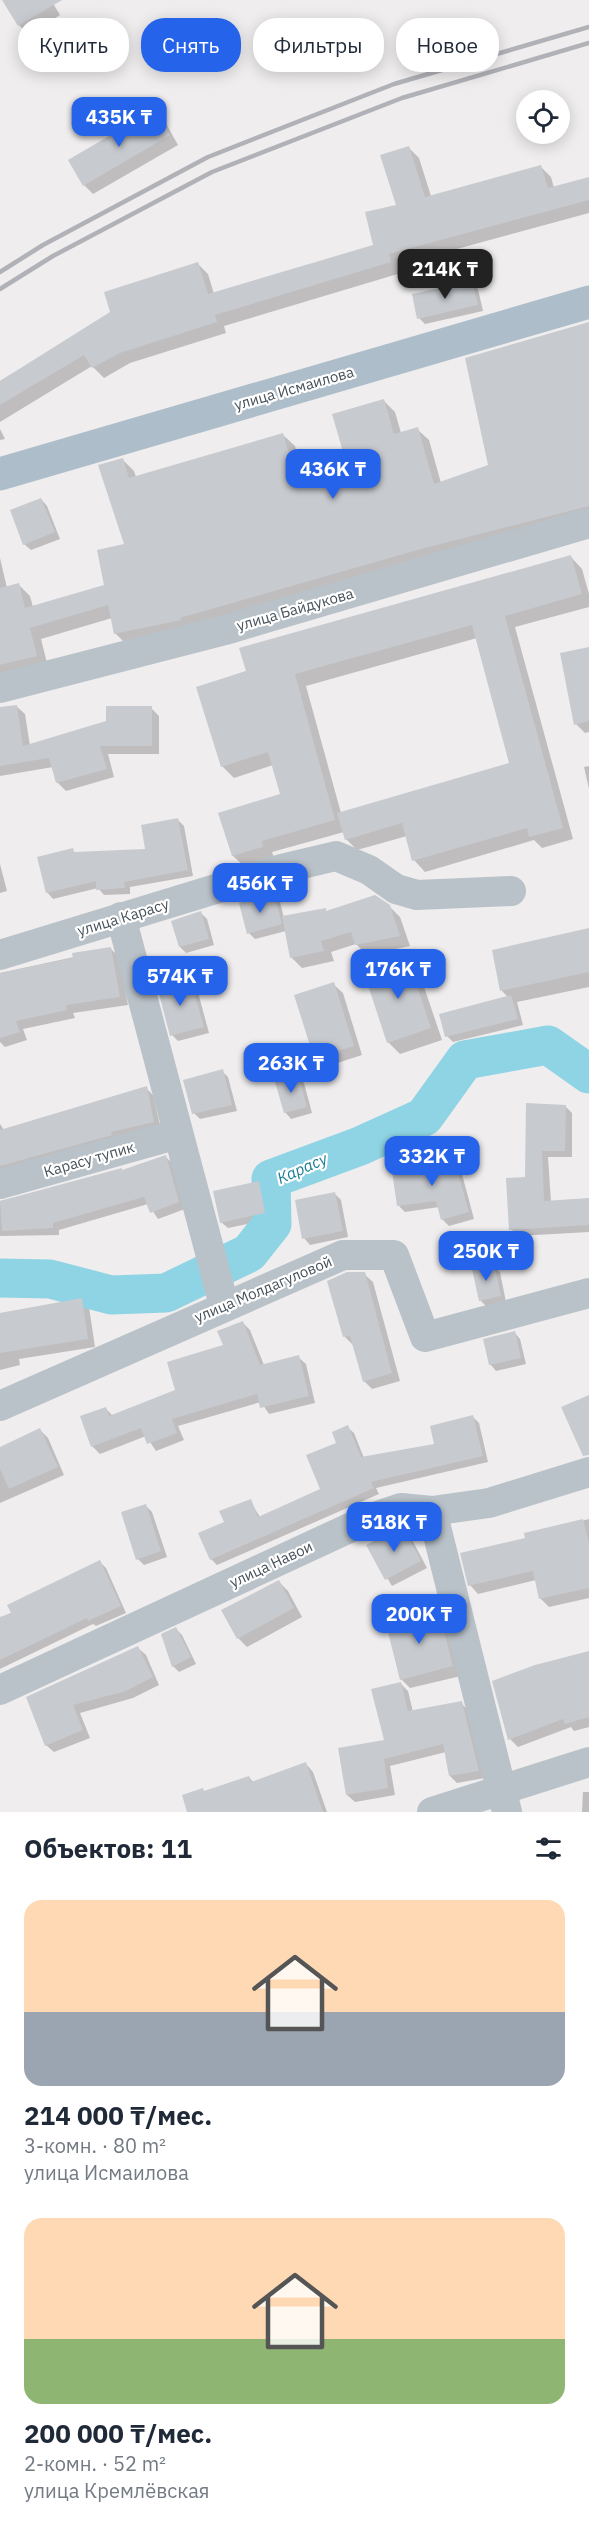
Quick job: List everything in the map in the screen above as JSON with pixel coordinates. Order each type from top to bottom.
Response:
[{"type":"main road","name":"улица Исмаилова","points":[[0,474],[589,302]]},
{"type":"street","name":"улица Байдукова","points":[[0,688],[225,630],[589,523]]},
{"type":"street","name":"улица Карасу","points":[[0,955],[281,868],[336,856],[369,870],[396,889],[417,895],[511,891]]},
{"type":"street","points":[[121,917],[221,1292]]},
{"type":"street","name":"Карасу тупик","points":[[0,1184],[178,1134]]},
{"type":"street","name":"улица Молдагуловой","points":[[0,1406],[221,1292],[343,1255],[394,1255],[425,1337],[589,1293]]},
{"type":"street","name":"улица Навои","points":[[0,1690],[369,1519],[401,1508],[432,1511],[489,1503],[589,1472]]},
{"type":"street","points":[[432,1511],[504,1801]]},
{"type":"street","points":[[432,1812],[504,1801],[589,1762]]},
{"type":"building","points":[[2,0],[62,0],[32,18],[18,18],[18,26]]},
{"type":"building","points":[[155,109],[170,135],[83,186],[68,160]]},
{"type":"building","points":[[409,146],[425,197],[541,165],[548,188],[589,177],[589,200],[389,254],[391,262],[215,315],[217,322],[120,353],[92,368],[84,355],[0,405],[0,381],[110,312],[104,292],[198,262],[208,294],[373,245],[365,212],[396,205],[380,155]]},
{"type":"building","points":[[472,281],[478,305],[417,319],[412,294]]},
{"type":"building","points":[[589,322],[589,506],[421,549],[180,618],[181,620],[114,634],[108,605],[30,628],[37,656],[0,665],[0,588],[19,583],[25,608],[104,585],[97,550],[124,544],[98,465],[123,458],[129,478],[283,433],[298,483],[348,469],[332,414],[384,399],[394,434],[418,427],[434,484],[488,465],[465,358]]},
{"type":"building","points":[[41,498],[55,532],[23,545],[10,510]]},
{"type":"building","points":[[571,555],[582,594],[505,616],[563,828],[529,837],[527,828],[412,861],[402,823],[345,840],[337,813],[509,763],[472,625],[295,674],[335,820],[262,841],[263,847],[232,856],[218,813],[280,794],[268,752],[221,767],[196,687],[246,671],[239,648]]},
{"type":"building","points":[[589,647],[589,721],[574,725],[560,653]]},
{"type":"building","points":[[17,705],[23,746],[106,721],[106,706],[152,706],[152,746],[100,746],[107,769],[56,783],[49,758],[0,766],[0,707]]},
{"type":"building","points":[[178,818],[188,870],[124,882],[125,888],[96,890],[96,881],[46,893],[37,857],[73,848],[74,852],[145,849],[141,825]]},
{"type":"building","points":[[274,894],[282,924],[247,934],[239,903]]},
{"type":"building","points":[[375,895],[390,905],[400,936],[355,945],[351,932],[321,941],[324,951],[290,958],[282,916],[326,908],[326,911]]},
{"type":"building","points":[[201,911],[209,939],[179,947],[171,921]]},
{"type":"building","points":[[589,928],[589,972],[500,991],[492,950]]},
{"type":"building","points":[[111,947],[120,997],[66,1005],[67,1010],[16,1021],[20,1032],[0,1038],[0,973],[73,958],[72,953]]},
{"type":"building","points":[[408,958],[431,1028],[387,1043],[364,973]]},
{"type":"building","points":[[190,977],[204,1027],[170,1036],[157,986]]},
{"type":"building","points":[[334,982],[354,1046],[314,1058],[294,995]]},
{"type":"building","points":[[511,995],[518,1019],[445,1037],[439,1014]]},
{"type":"building","points":[[223,1069],[232,1105],[192,1114],[183,1080]]},
{"type":"building","points":[[298,1075],[307,1107],[284,1113],[275,1082]]},
{"type":"building","points":[[147,1086],[154,1122],[111,1132],[112,1135],[0,1166],[0,1130]]},
{"type":"building","points":[[526,1103],[566,1105],[565,1151],[542,1151],[544,1201],[589,1198],[589,1225],[509,1230],[506,1178],[525,1177]]},
{"type":"building","points":[[166,1155],[179,1202],[150,1213],[144,1197],[53,1223],[53,1228],[2,1231],[0,1201],[122,1168],[122,1170]]},
{"type":"building","points":[[453,1155],[469,1212],[441,1220],[436,1201],[397,1206],[392,1171],[426,1166],[426,1163]]},
{"type":"building","points":[[259,1181],[265,1213],[220,1223],[213,1191]]},
{"type":"building","points":[[335,1192],[343,1231],[302,1239],[295,1200]]},
{"type":"building","points":[[494,1264],[501,1296],[479,1301],[472,1269]]},
{"type":"building","points":[[347,1272],[365,1272],[392,1373],[363,1382],[350,1336],[343,1337],[327,1281]]},
{"type":"building","points":[[82,1298],[88,1339],[0,1353],[0,1313]]},
{"type":"building","points":[[243,1321],[260,1365],[299,1355],[309,1396],[260,1408],[257,1394],[172,1419],[177,1433],[147,1444],[141,1428],[91,1447],[80,1416],[106,1407],[109,1416],[175,1390],[167,1362],[223,1345],[217,1331]]},
{"type":"building","points":[[515,1331],[521,1358],[489,1365],[483,1339]]},
{"type":"building","points":[[589,1395],[589,1455],[583,1456],[561,1407]]},
{"type":"building","points":[[473,1415],[483,1456],[371,1482],[374,1488],[210,1560],[198,1533],[224,1522],[219,1511],[251,1499],[258,1517],[320,1489],[306,1455],[336,1443],[332,1432],[348,1425],[361,1457],[434,1444],[430,1426]]},
{"type":"building","points":[[40,1428],[58,1467],[9,1489],[0,1469],[0,1447]]},
{"type":"building","points":[[146,1504],[161,1551],[136,1560],[121,1512]]},
{"type":"building","points":[[583,1519],[589,1543],[589,1588],[539,1599],[533,1571],[468,1586],[460,1553],[525,1538],[524,1533]]},
{"type":"building","points":[[403,1526],[421,1561],[385,1580],[366,1545]]},
{"type":"building","points":[[100,1560],[121,1606],[88,1621],[87,1618],[0,1660],[0,1617],[11,1613],[7,1605]]},
{"type":"building","points":[[279,1580],[294,1608],[237,1639],[221,1610]]},
{"type":"building","points":[[439,1611],[453,1666],[400,1680],[386,1624]]},
{"type":"building","points":[[176,1627],[191,1657],[172,1667],[161,1634]]},
{"type":"building","points":[[138,1646],[153,1677],[126,1691],[73,1705],[83,1730],[45,1746],[26,1697]]},
{"type":"building","points":[[589,1651],[589,1717],[565,1724],[563,1719],[508,1740],[492,1681],[535,1665]]},
{"type":"building","points":[[401,1682],[408,1711],[462,1701],[479,1771],[449,1776],[443,1744],[384,1759],[388,1788],[346,1795],[338,1748],[384,1740],[371,1689]]},
{"type":"building","points":[[306,1762],[323,1812],[187,1812],[182,1795],[203,1788],[204,1791],[249,1776],[251,1782]]},
{"type":"waterway","name":"Карасу","points":[[0,1278],[50,1279],[111,1295],[166,1293],[249,1253],[272,1224],[271,1179],[360,1146],[424,1117],[465,1060],[548,1045],[589,1074]]},
{"type":"railway","points":[[0,272],[43,245],[208,157],[394,84],[589,27]]},
{"type":"railway","points":[[0,289],[53,256],[212,172],[402,98],[589,43]]}]
